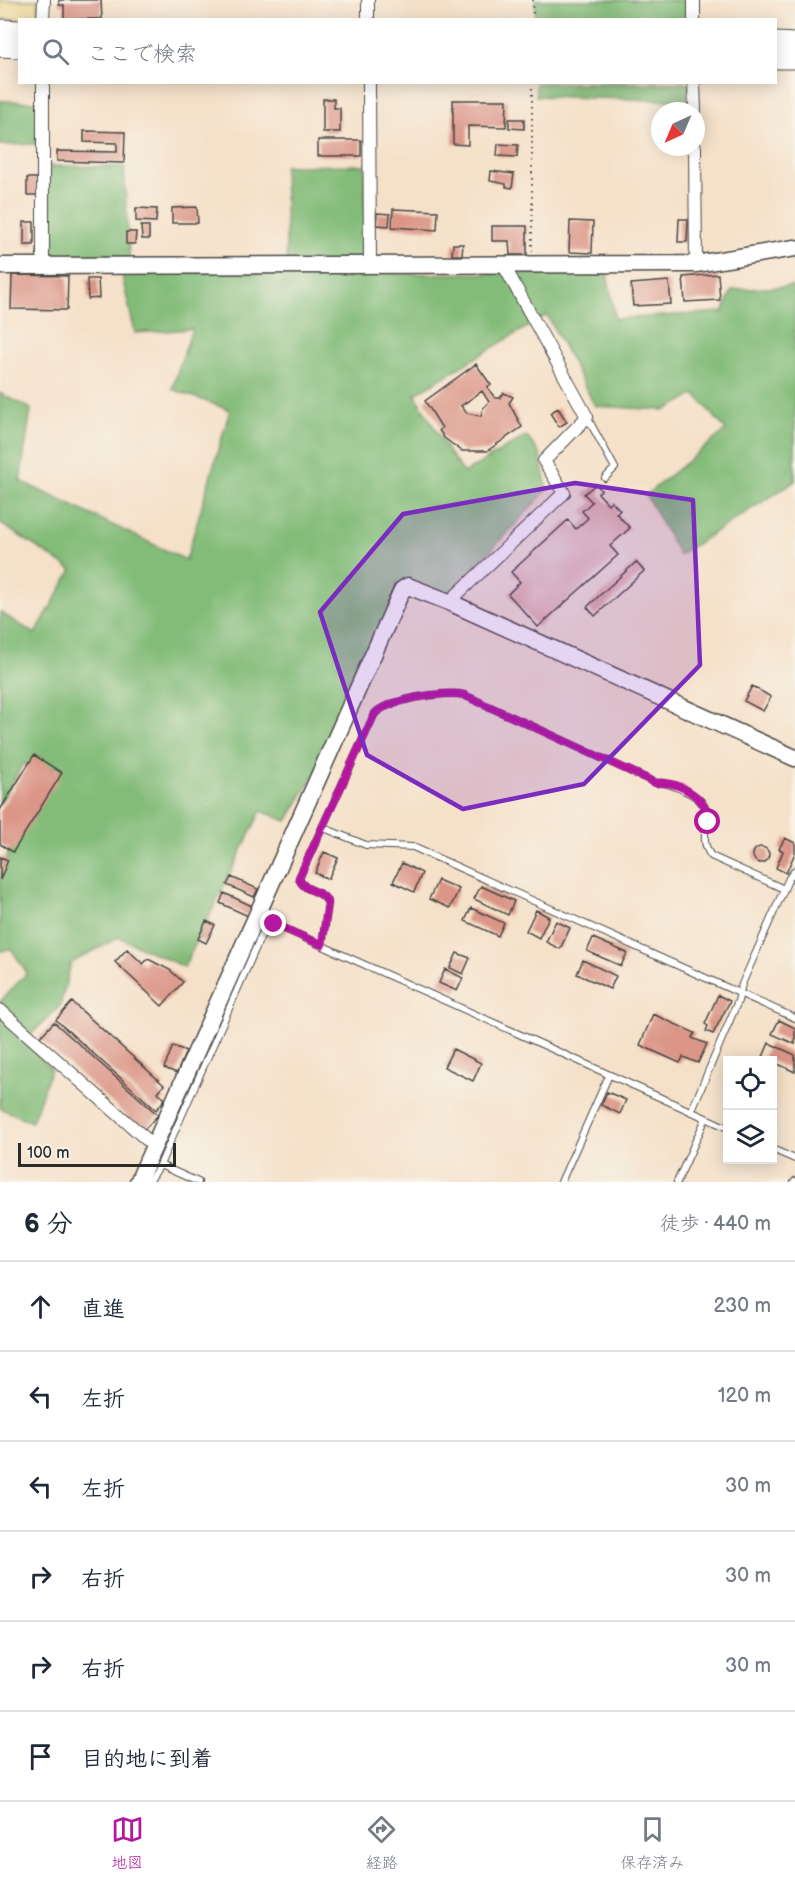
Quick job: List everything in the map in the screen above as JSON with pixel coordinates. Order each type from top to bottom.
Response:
[{"type":"highway","points":[[0,30],[18,30]]},
{"type":"highway","points":[[777,43],[795,44]]},
{"type":"highway","points":[[0,46],[18,47]]},
{"type":"highway","points":[[777,58],[795,58]]},
{"type":"street","points":[[43,18],[44,0]]},
{"type":"street","points":[[368,0],[368,18]]},
{"type":"street","points":[[694,0],[694,18]]},
{"type":"street","points":[[43,84],[43,266]]},
{"type":"street","points":[[369,84],[370,264]]},
{"type":"street","points":[[694,84],[695,102]]},
{"type":"street","points":[[695,156],[696,264]]},
{"type":"street","points":[[0,266],[696,264],[795,248]]},
{"type":"street","points":[[449,602],[564,493],[544,460],[587,417],[503,264]]},
{"type":"street","points":[[138,1182],[402,590],[408,586],[449,602],[795,758]]},
{"type":"street","points":[[0,1010],[154,1146]]},
{"type":"lane","points":[[587,417],[615,468],[605,478]]},
{"type":"lane","points":[[322,945],[328,903],[322,895],[302,885],[299,878],[377,710],[387,704],[456,693],[656,783],[665,782],[695,795],[703,804],[708,816],[704,841],[711,856],[784,889]]},
{"type":"lane","points":[[324,828],[366,845],[413,847],[795,1018]]},
{"type":"lane","points":[[691,1112],[741,993],[742,984],[784,889],[795,870]]},
{"type":"lane","points":[[149,1182],[160,1165],[265,927],[274,924],[723,1126]]},
{"type":"lane","points":[[561,1182],[609,1075]]},
{"type":"lane","points":[[677,1182],[706,1118]]},
{"type":"lane","points":[[777,1151],[795,1159]]},
{"type":"lane","points":[[160,1165],[198,1182]]},
{"type":"path","points":[[532,0],[533,18]]},
{"type":"path","points":[[532,84],[532,264]]},
{"type":"highlighted area","points":[[575,483],[693,500],[700,665],[584,784],[463,809],[367,755],[320,612],[403,514]]},
{"type":"green space","points":[[535,0],[687,0],[687,18],[536,18]]},
{"type":"green space","points":[[536,84],[689,84],[689,101],[536,96]]},
{"type":"green space","points":[[0,101],[38,102],[37,144],[0,145]]},
{"type":"green space","points":[[365,165],[365,274],[607,273],[615,319],[723,312],[732,290],[795,286],[795,481],[679,555],[646,495],[726,430],[695,394],[666,410],[595,406],[547,315],[415,394],[449,453],[464,473],[526,436],[540,454],[547,490],[447,597],[405,581],[320,765],[287,821],[261,811],[184,967],[119,937],[71,963],[60,1006],[24,1041],[51,1069],[32,1122],[0,1108],[0,1002],[27,973],[12,950],[0,951],[0,874],[8,854],[61,768],[23,764],[0,803],[0,612],[35,634],[72,570],[0,523],[0,393],[31,409],[20,481],[186,560],[230,410],[172,389],[192,329],[135,333],[123,281],[122,260],[48,259],[50,166],[124,167],[130,271],[287,273],[284,166]]},
{"type":"sand","points":[[0,0],[38,0],[38,18],[0,19]]},
{"type":"building","points":[[59,0],[101,0],[102,18],[64,18],[64,5],[59,5]]},
{"type":"building","points":[[323,99],[334,99],[334,108],[340,108],[340,132],[323,132]]},
{"type":"building","points":[[453,100],[507,100],[506,127],[468,126],[468,145],[453,144]]},
{"type":"building","points":[[509,119],[524,119],[524,129],[509,128]]},
{"type":"building","points":[[84,131],[125,132],[124,163],[57,161],[57,151],[117,152],[117,143],[84,142]]},
{"type":"building","points":[[318,140],[361,140],[361,156],[318,156]]},
{"type":"building","points":[[498,144],[518,145],[517,157],[497,156]]},
{"type":"building","points":[[491,171],[514,174],[512,188],[506,187],[506,184],[490,181]]},
{"type":"building","points":[[27,178],[37,178],[37,195],[27,195]]},
{"type":"building","points":[[197,207],[198,223],[172,223],[172,208]]},
{"type":"building","points":[[136,208],[157,209],[156,222],[136,221]]},
{"type":"building","points":[[393,209],[438,211],[437,230],[392,227]]},
{"type":"building","points":[[377,213],[390,214],[389,226],[376,225]]},
{"type":"building","points":[[679,219],[688,219],[687,242],[678,242]]},
{"type":"building","points":[[570,221],[593,222],[592,253],[569,252]]},
{"type":"building","points":[[24,222],[34,222],[34,245],[24,245]]},
{"type":"building","points":[[141,226],[149,226],[149,239],[142,239]]},
{"type":"building","points":[[492,226],[527,226],[527,255],[510,255],[509,241],[492,241]]},
{"type":"building","points":[[126,232],[136,232],[135,244],[126,244]]},
{"type":"building","points":[[453,244],[463,244],[462,255],[452,255]]},
{"type":"building","points":[[718,274],[720,300],[685,302],[683,277]]},
{"type":"building","points":[[12,275],[68,276],[67,310],[11,309]]},
{"type":"building","points":[[87,279],[98,279],[99,298],[88,299]]},
{"type":"building","points":[[669,281],[671,304],[633,306],[631,284]]},
{"type":"building","points":[[476,364],[491,385],[487,387],[495,398],[500,398],[504,393],[513,397],[509,403],[522,427],[487,451],[462,451],[444,438],[439,430],[442,428],[425,401]],"holes":[[[482,391],[489,402],[483,408],[481,416],[467,413],[461,406]]]},
{"type":"building","points":[[558,408],[567,422],[559,427],[550,413]]},
{"type":"building","points":[[596,484],[601,490],[598,493],[608,504],[611,501],[620,510],[616,513],[630,528],[610,546],[618,555],[538,627],[508,594],[520,582],[511,572],[568,520],[576,529],[588,518],[582,511],[592,502],[584,494]]},
{"type":"building","points":[[636,562],[644,571],[595,616],[587,607]]},
{"type":"building","points":[[752,686],[771,697],[763,711],[744,701]]},
{"type":"building","points":[[34,755],[62,773],[13,852],[0,844],[0,810]]},
{"type":"building","points":[[785,838],[795,843],[795,853],[786,873],[776,868],[783,851],[779,849]]},
{"type":"building","points":[[761,847],[767,849],[769,855],[767,861],[761,863],[755,861],[753,855],[755,849]]},
{"type":"building","points":[[324,852],[338,858],[328,879],[315,873]]},
{"type":"building","points":[[0,857],[8,860],[0,880]]},
{"type":"building","points":[[402,863],[422,873],[414,892],[393,882]]},
{"type":"building","points":[[231,877],[258,889],[254,897],[227,885]]},
{"type":"building","points":[[438,880],[459,889],[450,908],[429,899]]},
{"type":"building","points":[[481,886],[514,901],[508,915],[474,899]]},
{"type":"building","points":[[224,893],[252,906],[248,916],[220,903]]},
{"type":"building","points":[[471,908],[504,923],[498,936],[465,921]]},
{"type":"building","points":[[536,910],[549,917],[539,938],[526,931]]},
{"type":"building","points":[[206,921],[215,925],[206,943],[198,939]]},
{"type":"building","points":[[556,921],[570,928],[560,949],[546,942]]},
{"type":"building","points":[[593,938],[627,953],[621,966],[587,951]]},
{"type":"building","points":[[127,949],[143,964],[148,959],[170,970],[183,982],[162,1006],[115,962]]},
{"type":"building","points":[[457,953],[470,958],[463,974],[450,968]]},
{"type":"building","points":[[583,960],[616,976],[610,989],[577,974]]},
{"type":"building","points":[[445,969],[463,978],[457,991],[439,983]]},
{"type":"building","points":[[718,995],[730,1001],[713,1034],[706,1031],[708,1026],[705,1024]]},
{"type":"building","points":[[72,1002],[164,1085],[158,1092],[165,1099],[156,1110],[56,1020]]},
{"type":"building","points":[[653,1014],[695,1033],[692,1038],[707,1044],[698,1063],[683,1057],[680,1063],[640,1045]]},
{"type":"building","points":[[779,1020],[795,1028],[795,1044],[772,1034]]},
{"type":"building","points":[[54,1022],[158,1115],[143,1131],[39,1038]]},
{"type":"building","points":[[769,1043],[795,1055],[795,1072],[777,1064],[777,1056],[763,1056]]},
{"type":"building","points":[[173,1046],[186,1051],[177,1073],[164,1068]]},
{"type":"building","points":[[453,1049],[481,1063],[473,1081],[444,1067]]},
{"type":"building","points":[[607,1092],[626,1100],[620,1114],[601,1105]]},
{"type":"route","points":[[274,924],[322,945],[329,909],[328,903],[322,895],[302,885],[299,878],[313,844],[324,828],[374,715],[377,710],[387,704],[446,694],[464,695],[656,783],[665,782],[695,795],[707,810],[708,822]]}]
